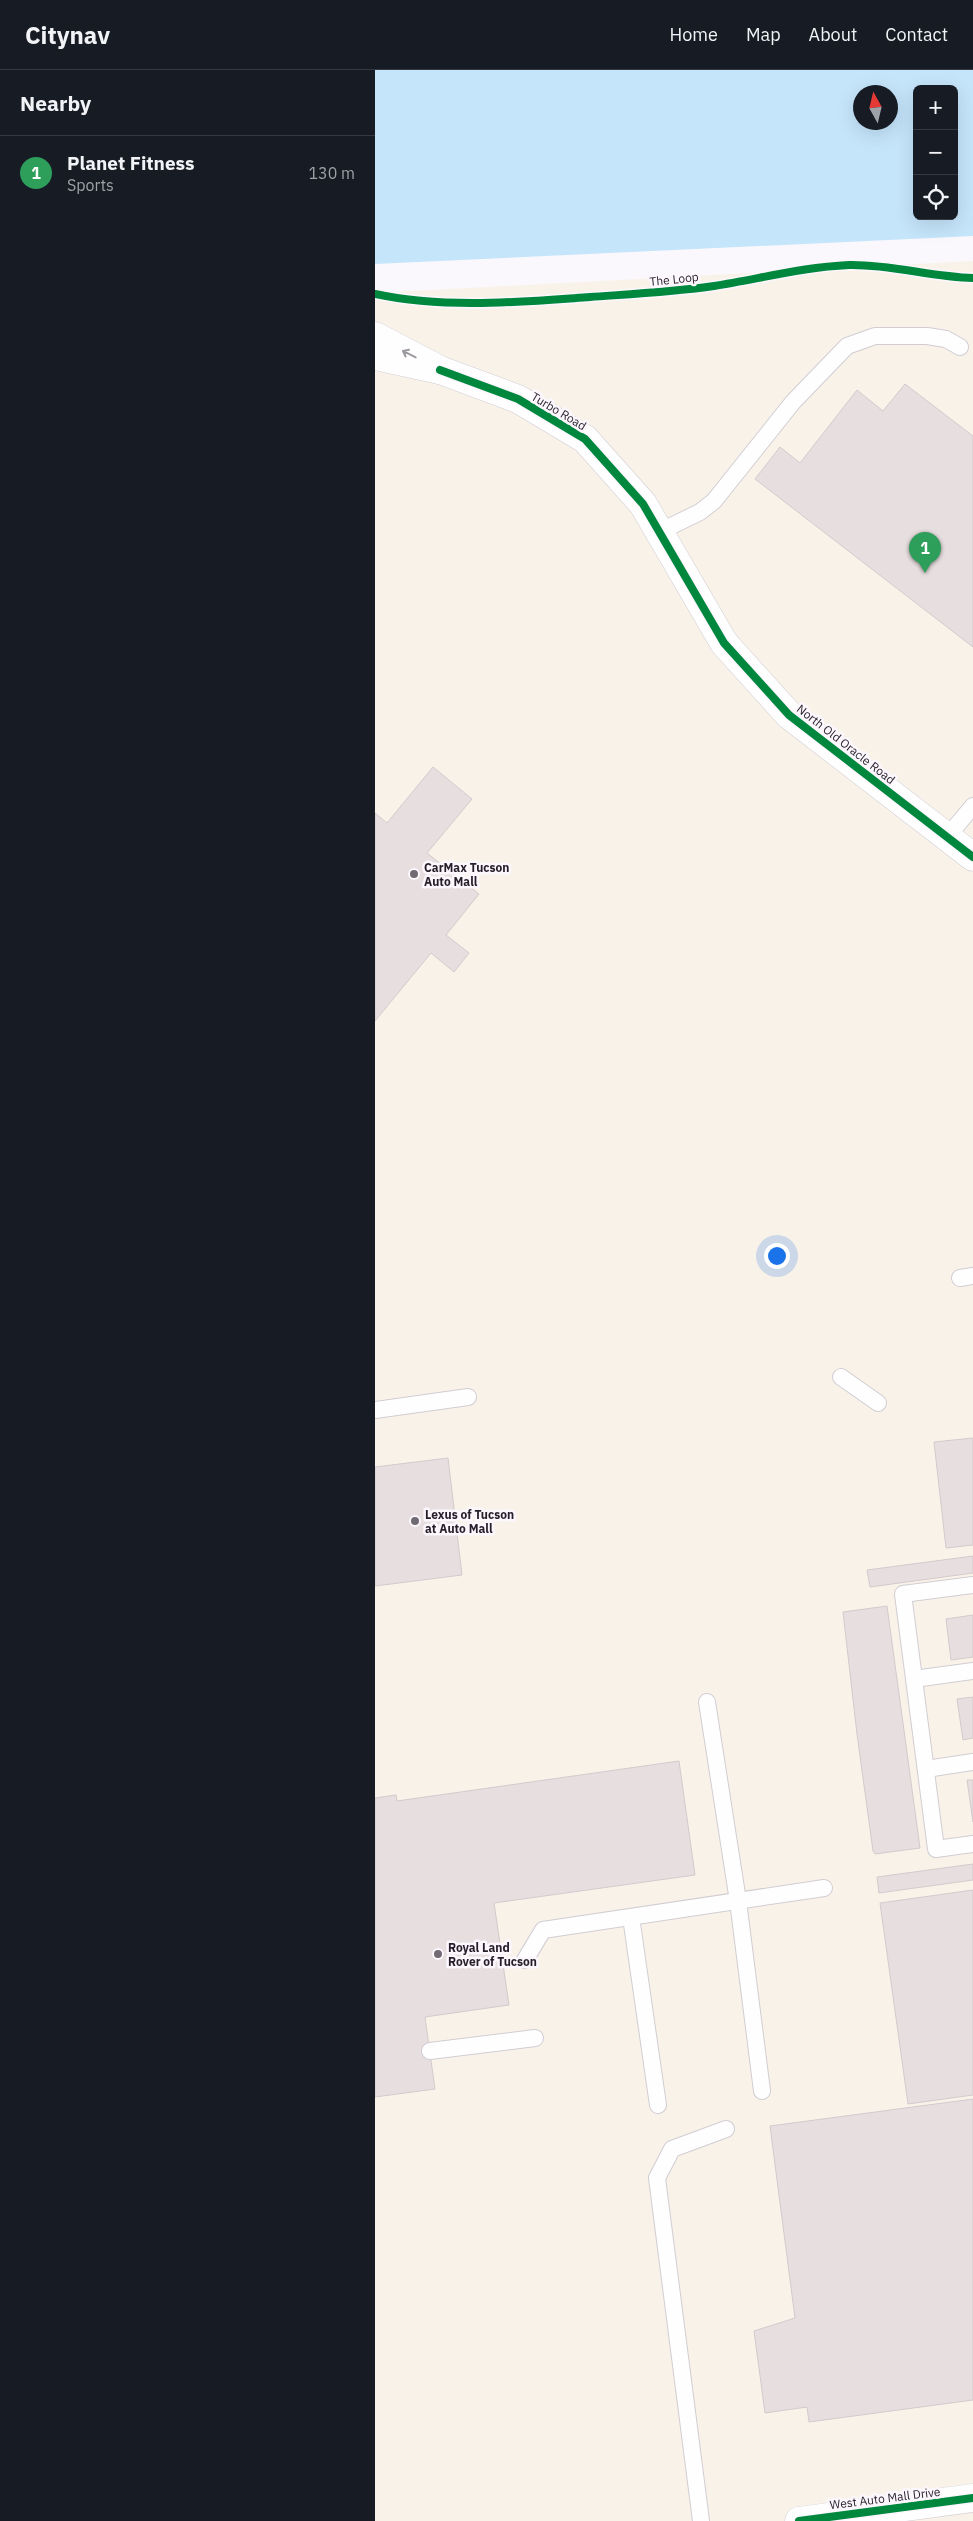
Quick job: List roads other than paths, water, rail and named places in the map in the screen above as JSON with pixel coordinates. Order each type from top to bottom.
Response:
[{"type":"street","name":"Turbo Road","points":[[375,336],[440,370],[518,400],[585,439],[643,504]]},
{"type":"street","name":"Turbo Road","points":[[375,356],[440,370]]},
{"type":"street","name":"North Old Oracle Road","points":[[643,504],[724,644],[789,715],[973,857]]},
{"type":"street","name":"West Auto Mall Drive","points":[[799,2521],[904,2514],[973,2498]]},
{"type":"lane","points":[[659,532],[700,512],[714,501],[787,410],[847,346],[875,336],[927,336],[946,339],[960,347]]},
{"type":"lane","points":[[947,837],[973,806]]},
{"type":"lane","points":[[841,1377],[879,1403]]},
{"type":"lane","points":[[375,1410],[468,1397]]},
{"type":"lane","points":[[973,1585],[903,1594],[937,1848],[973,1844]]},
{"type":"lane","points":[[914,1678],[973,1671]]},
{"type":"lane","points":[[707,1702],[737,1901],[762,2091]]},
{"type":"lane","points":[[926,1769],[973,1762]]},
{"type":"lane","points":[[525,1960],[543,1930],[824,1888]]},
{"type":"lane","points":[[631,1917],[658,2105]]},
{"type":"lane","points":[[430,2051],[535,2038]]},
{"type":"lane","points":[[701,2521],[657,2178],[672,2149],[726,2129]]},
{"type":"water","points":[[375,70],[973,70],[973,236],[375,264]]},
{"type":"place","name":"Planet Fitness","points":[[925,573]]},
{"type":"place","name":"CarMax Tucson Auto Mall","points":[[414,874]]},
{"type":"place","name":"Lexus of Tucson at Auto Mall","points":[[415,1521]]},
{"type":"place","name":"Royal Land Rover of Tucson","points":[[438,1954]]}]
